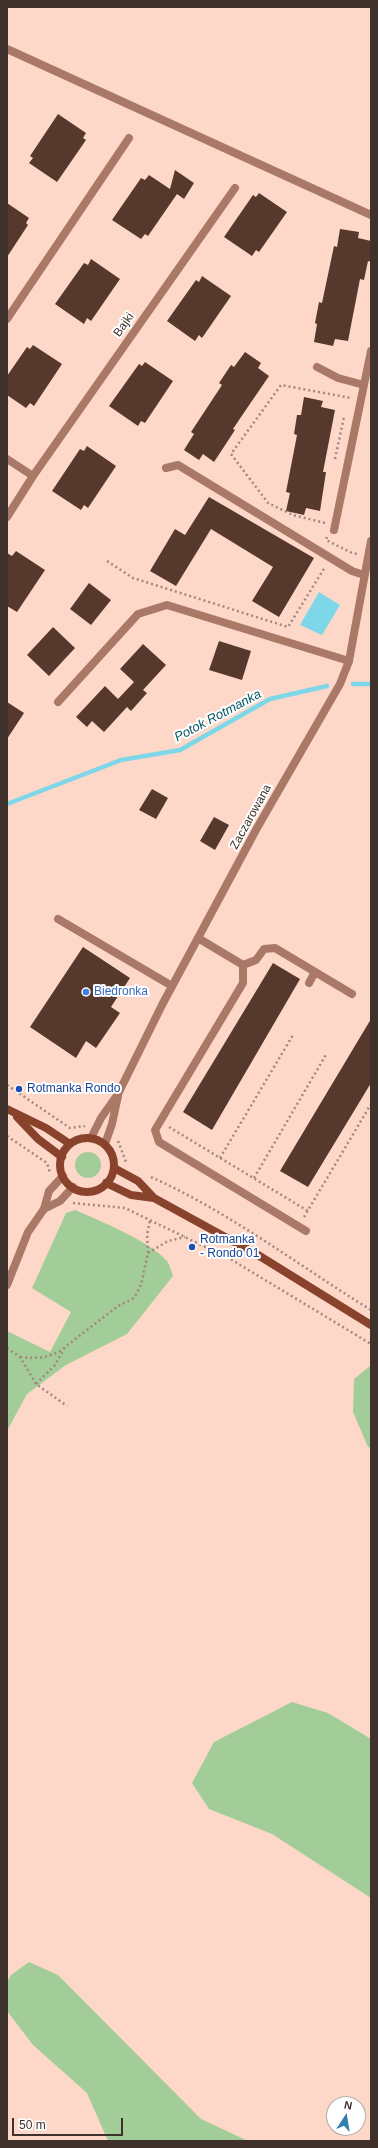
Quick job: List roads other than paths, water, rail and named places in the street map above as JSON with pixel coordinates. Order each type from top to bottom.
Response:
[{"type":"main road","points":[[10,1112],[46,1128],[70,1144]]},
{"type":"main road","points":[[10,1112],[38,1139],[62,1156]]},
{"type":"main road","points":[[91,1138],[105,1144],[110,1151],[114,1168],[106,1183],[99,1189],[90,1191],[74,1187],[63,1176],[61,1170],[62,1156],[70,1144],[76,1140],[91,1138]]},
{"type":"main road","points":[[114,1168],[138,1180],[154,1198],[258,1255],[371,1325]]},
{"type":"main road","points":[[106,1183],[131,1195],[154,1198]]},
{"type":"street","points":[[7,49],[371,215]]},
{"type":"street","points":[[7,319],[129,138]]},
{"type":"street","name":"Bajki","points":[[7,517],[33,476],[235,188]]},
{"type":"street","points":[[332,527],[361,400],[368,386],[371,351]]},
{"type":"street","points":[[317,368],[338,378],[368,386]]},
{"type":"street","points":[[7,459],[33,476]]},
{"type":"street","points":[[166,468],[178,465],[330,558],[352,571],[364,575]]},
{"type":"street","name":"Zaczarowana","points":[[91,1138],[101,1118],[118,1094],[172,986],[257,828],[340,684],[349,661],[371,541]]},
{"type":"street","points":[[58,702],[138,614],[167,605],[349,661]]},
{"type":"street","points":[[58,919],[172,986]]},
{"type":"street","points":[[198,938],[243,965]]},
{"type":"street","points":[[243,965],[256,960],[264,948],[275,948],[352,994]]},
{"type":"street","points":[[243,965],[243,983],[156,1130],[159,1142],[306,1231]]},
{"type":"street","points":[[309,983],[315,972]]},
{"type":"street","name":"Zaczarowana","points":[[105,1144],[112,1124],[118,1094]]},
{"type":"street","points":[[7,1285],[28,1232],[44,1209],[49,1191],[63,1176]]},
{"type":"street","points":[[44,1209],[60,1201],[74,1187]]},
{"type":"water","points":[[319,592],[340,605],[322,635],[300,625]]},
{"type":"waterway","name":"Potok Rotmanka","points":[[353,684],[371,684]]},
{"type":"waterway","name":"Potok Rotmanka","points":[[7,804],[121,760],[180,750],[270,699],[327,686]]},
{"type":"place","name":"Biedronka","points":[[86,992]]},
{"type":"place","name":"Rotmanka Rondo","points":[[19,1089]]},
{"type":"place","name":"Rotmanka - Rondo 01","points":[[192,1247]]}]
